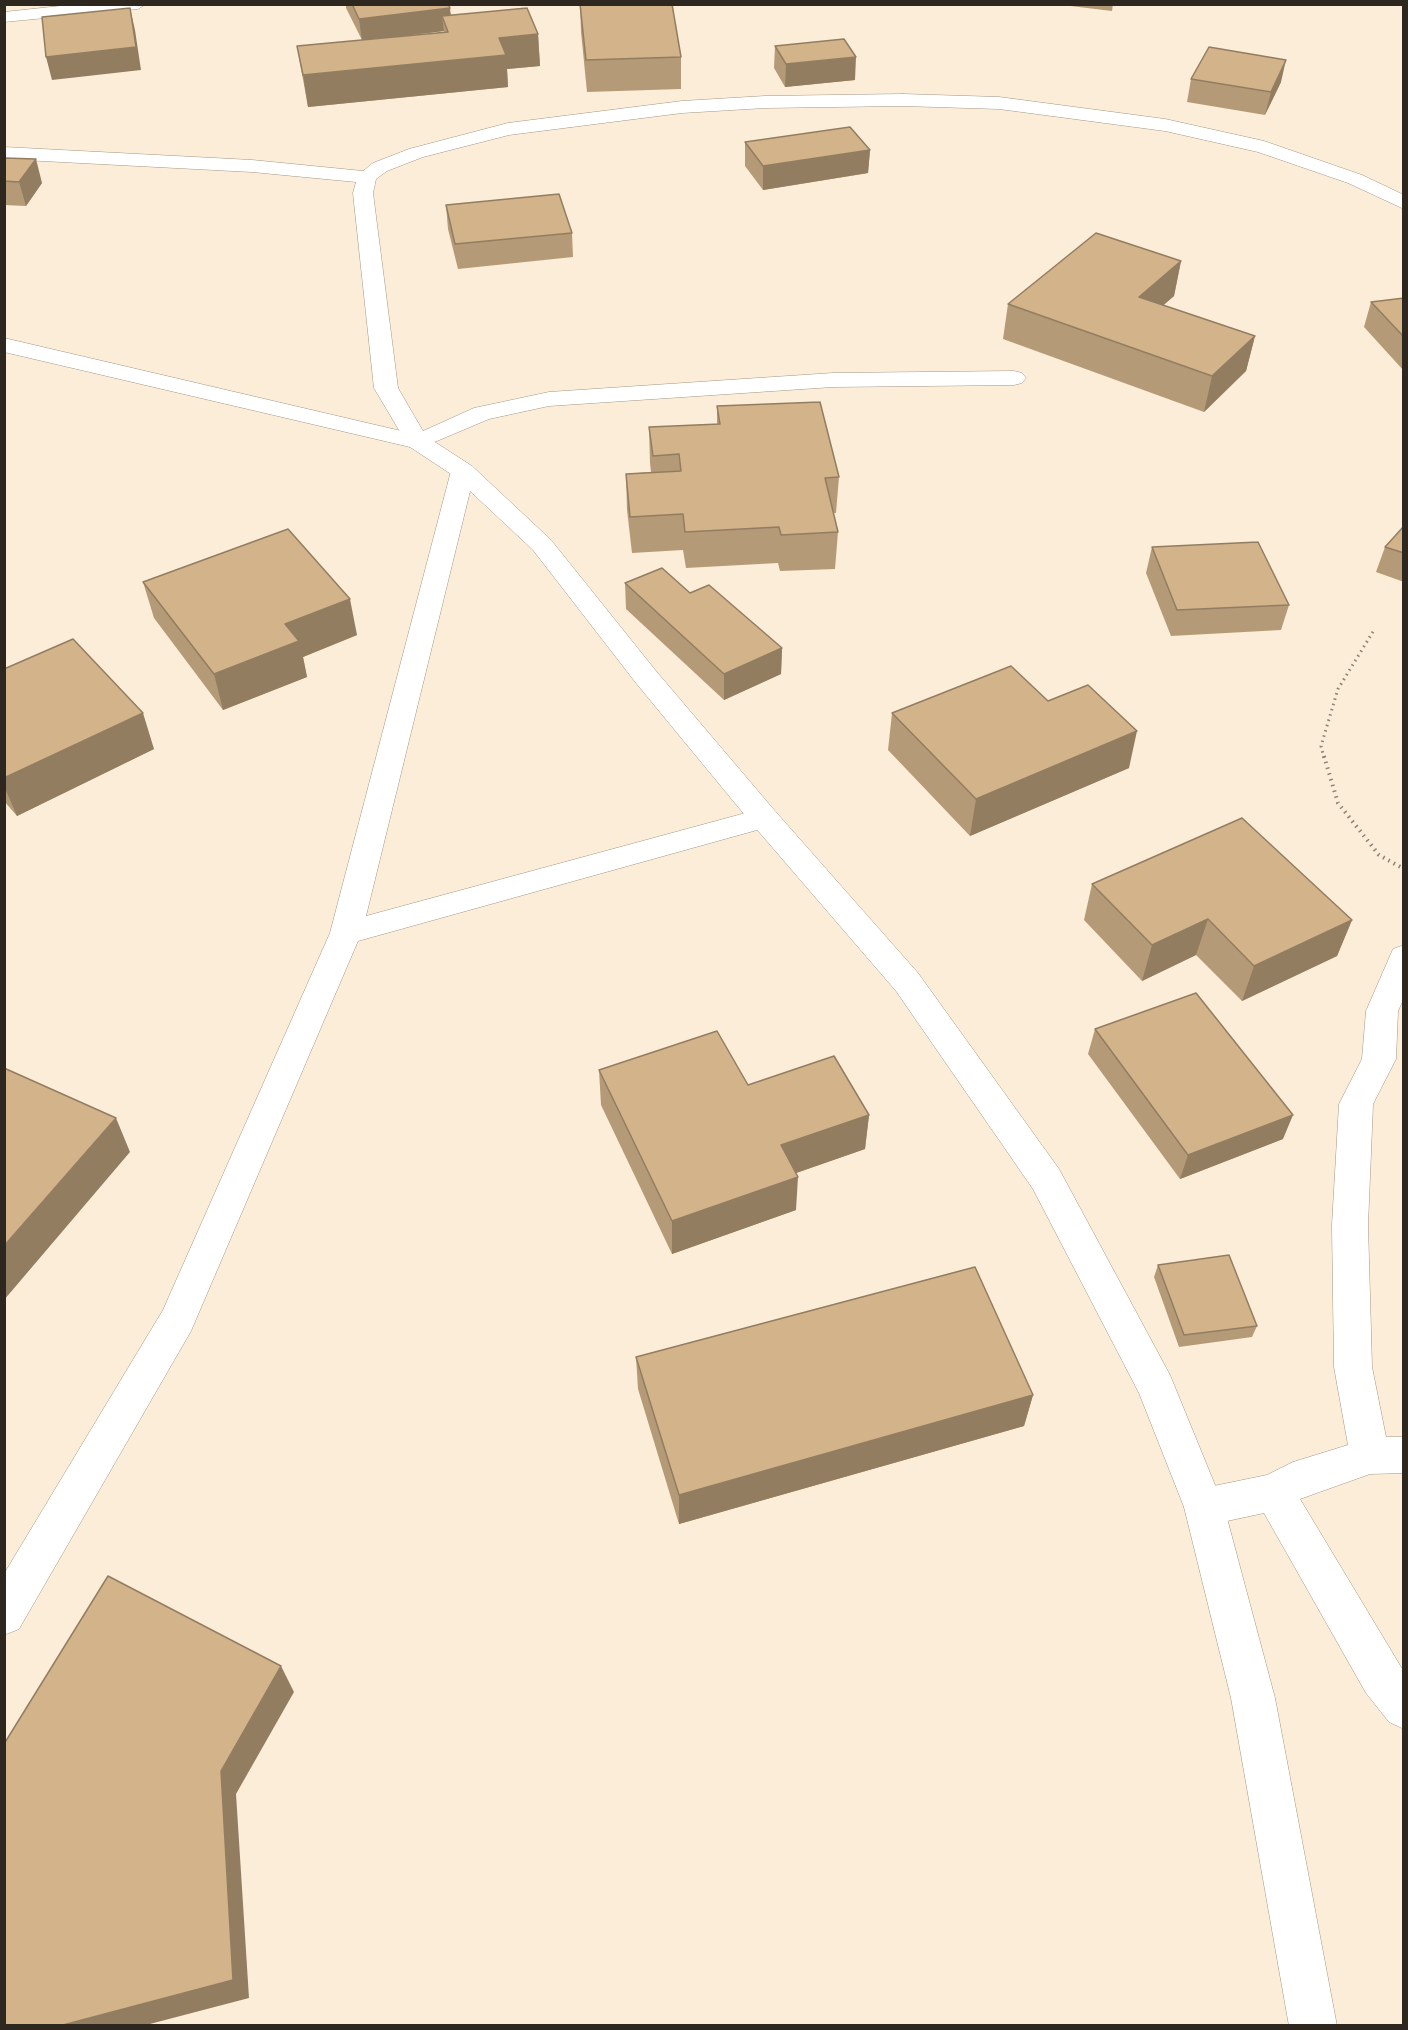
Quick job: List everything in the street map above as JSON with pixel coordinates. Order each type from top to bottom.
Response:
[{"type":"street","points":[[4,17],[138,4]]},
{"type":"street","points":[[418,442],[386,388],[363,193],[367,177],[380,167],[416,153],[508,129],[682,107],[765,102],[871,100],[999,103],[1165,125],[1264,147],[1355,179],[1404,203]]},
{"type":"street","points":[[4,153],[252,166],[367,177]]},
{"type":"street","points":[[1355,179],[1404,180]]},
{"type":"street","points":[[4,345],[418,442],[463,471],[542,545],[646,677],[764,818],[907,982],[1046,1179],[1156,1387],[1204,1507],[1253,1698],[1313,2025]]},
{"type":"street","points":[[418,442],[482,413],[549,399],[833,380],[1014,378]]},
{"type":"street","points":[[4,1614],[178,1319],[346,933],[463,471]]},
{"type":"street","points":[[346,933],[764,818]]},
{"type":"street","points":[[1204,1507],[1274,1492],[1293,1481],[1387,1455],[1353,1367],[1350,1225],[1356,1104],[1379,1059],[1382,1011],[1404,957]]},
{"type":"street","points":[[1274,1492],[1381,1678],[1404,1707]]},
{"type":"path","points":[[1374,630],[1338,689],[1321,746],[1338,803],[1379,855],[1404,869]]},
{"type":"building","points":[[352,4],[448,4],[450,8],[359,19]]},
{"type":"building","points":[[580,4],[672,4],[681,57],[586,60]]},
{"type":"building","points":[[130,8],[136,47],[46,57],[42,17]]},
{"type":"building","points":[[527,8],[538,34],[499,38],[506,55],[303,75],[297,46],[448,32],[442,16]]},
{"type":"building","points":[[844,39],[856,57],[786,64],[775,46]]},
{"type":"building","points":[[1209,47],[1286,60],[1271,92],[1191,79]]},
{"type":"building","points":[[850,127],[870,150],[763,166],[745,142]]},
{"type":"building","points":[[4,158],[36,159],[19,182],[4,181]]},
{"type":"building","points":[[559,194],[572,233],[455,244],[446,205]]},
{"type":"building","points":[[1096,233],[1181,261],[1139,297],[1255,336],[1212,376],[1008,304]]},
{"type":"building","points":[[1404,298],[1404,337],[1371,302]]},
{"type":"building","points":[[820,402],[839,477],[825,478],[838,532],[781,535],[779,527],[685,532],[683,514],[630,517],[626,474],[681,471],[679,454],[653,456],[649,427],[720,424],[717,406]]},
{"type":"building","points":[[1404,526],[1404,553],[1385,547]]},
{"type":"building","points":[[288,529],[350,599],[285,624],[299,641],[214,674],[143,582]]},
{"type":"building","points":[[1258,542],[1289,605],[1177,610],[1152,547]]},
{"type":"building","points":[[662,568],[690,593],[709,585],[782,648],[724,674],[625,583]]},
{"type":"building","points":[[73,639],[143,713],[4,778],[4,669]]},
{"type":"building","points":[[1011,666],[1048,701],[1088,685],[1137,731],[976,799],[892,713]]},
{"type":"building","points":[[1242,818],[1352,920],[1254,966],[1208,919],[1152,945],[1092,884]]},
{"type":"building","points":[[1196,993],[1293,1115],[1188,1155],[1095,1029]]},
{"type":"building","points":[[717,1031],[748,1085],[834,1056],[869,1115],[781,1145],[798,1177],[672,1221],[599,1070]]},
{"type":"building","points":[[4,1068],[116,1118],[4,1246]]},
{"type":"building","points":[[1229,1255],[1257,1326],[1184,1335],[1158,1265]]},
{"type":"building","points":[[975,1267],[1033,1395],[679,1495],[636,1357]]},
{"type":"building","points":[[108,1576],[281,1666],[221,1771],[233,1980],[63,2025],[4,2025],[4,1744]]}]
